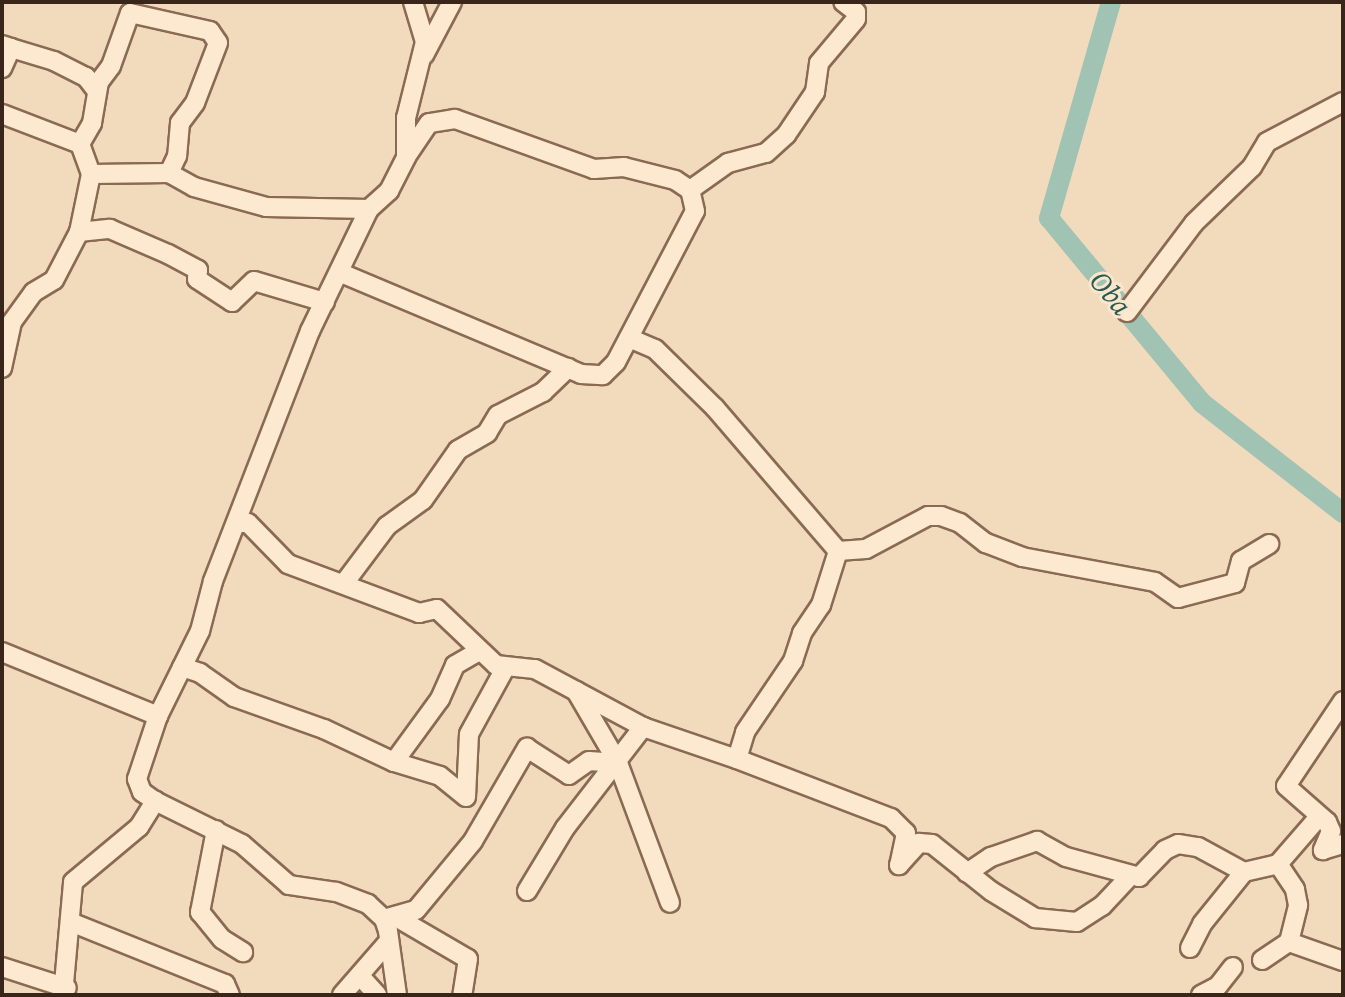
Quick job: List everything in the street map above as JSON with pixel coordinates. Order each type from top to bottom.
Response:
[{"type":"street","points":[[413,2],[424,55]]},
{"type":"street","points":[[406,157],[406,118],[424,55],[452,2]]},
{"type":"street","points":[[690,190],[728,163],[766,153],[786,135],[815,92],[819,63],[856,19],[856,12],[843,2]]},
{"type":"street","points":[[80,144],[92,123],[96,90],[130,13],[210,31],[218,43],[195,103],[180,123],[177,156],[169,173]]},
{"type":"street","points":[[2,68],[6,46],[54,61],[86,77],[96,90]]},
{"type":"street","points":[[1127,312],[1194,223],[1252,167],[1267,142],[1343,102]]},
{"type":"street","points":[[2,114],[80,144],[91,174],[79,232],[54,280],[34,292],[12,322],[3,363]]},
{"type":"street","points":[[341,273],[568,368],[603,375],[629,338],[695,211],[690,190],[675,180],[624,167],[594,169],[455,119],[429,123],[406,157],[389,191],[369,209],[325,302],[182,667],[158,716],[137,779],[142,792],[253,852],[289,885],[358,899],[468,959],[462,995]]},
{"type":"street","points":[[91,174],[169,173],[194,187],[266,207],[369,209]]},
{"type":"street","points":[[79,232],[110,229],[168,254],[198,270],[197,279],[232,302],[254,281],[325,302]]},
{"type":"street","points":[[629,338],[655,349],[715,408],[838,551]]},
{"type":"street","points":[[345,582],[387,526],[423,500],[458,450],[487,433],[498,415],[543,392],[568,368]]},
{"type":"street","points":[[838,551],[866,549],[928,516],[941,516],[960,523],[986,543],[1022,557],[1155,582],[1178,598],[1235,583],[1241,561],[1269,544]]},
{"type":"street","points":[[236,523],[248,523],[288,564],[345,582],[419,613],[437,609],[479,651],[504,670],[535,669],[643,727],[891,818],[906,833],[899,865],[919,843],[932,844],[967,873],[1035,918],[1077,922],[1102,906],[1131,875]]},
{"type":"street","points":[[737,759],[745,732],[793,661],[802,633],[821,605],[838,551]]},
{"type":"street","points":[[394,762],[440,699],[455,665],[479,651]]},
{"type":"street","points":[[2,652],[158,716]]},
{"type":"street","points":[[182,667],[200,673],[234,697],[324,729],[394,762],[440,776],[466,797],[469,734],[504,670]]},
{"type":"street","points":[[576,691],[618,763],[670,903]]},
{"type":"street","points":[[1343,701],[1286,786],[1331,831],[1323,850],[1343,844]]},
{"type":"street","points":[[527,891],[565,828],[643,727]]},
{"type":"street","points":[[390,918],[416,910],[473,841],[527,748],[569,775],[589,761],[618,763]]},
{"type":"street","points":[[2,967],[65,991],[64,962],[73,923],[73,882],[139,827],[155,801]]},
{"type":"street","points":[[1190,948],[1202,924],[1244,872],[1278,864],[1317,819]]},
{"type":"street","points":[[216,830],[200,912],[222,939],[243,952]]},
{"type":"street","points":[[967,873],[1037,841],[1066,857],[1139,877],[1165,850],[1178,844],[1198,847],[1244,872]]},
{"type":"street","points":[[1262,960],[1289,942],[1298,905],[1295,889],[1278,864]]},
{"type":"street","points":[[390,918],[389,941],[397,995]]},
{"type":"street","points":[[73,923],[225,984],[230,995]]},
{"type":"street","points":[[342,995],[361,977],[389,941]]},
{"type":"street","points":[[1289,942],[1343,961]]},
{"type":"street","points":[[1201,995],[1218,986],[1233,967]]},
{"type":"street","points":[[361,977],[377,995]]},
{"type":"waterway","name":"Oba","points":[[1111,2],[1049,218],[1202,403],[1343,513]]}]
